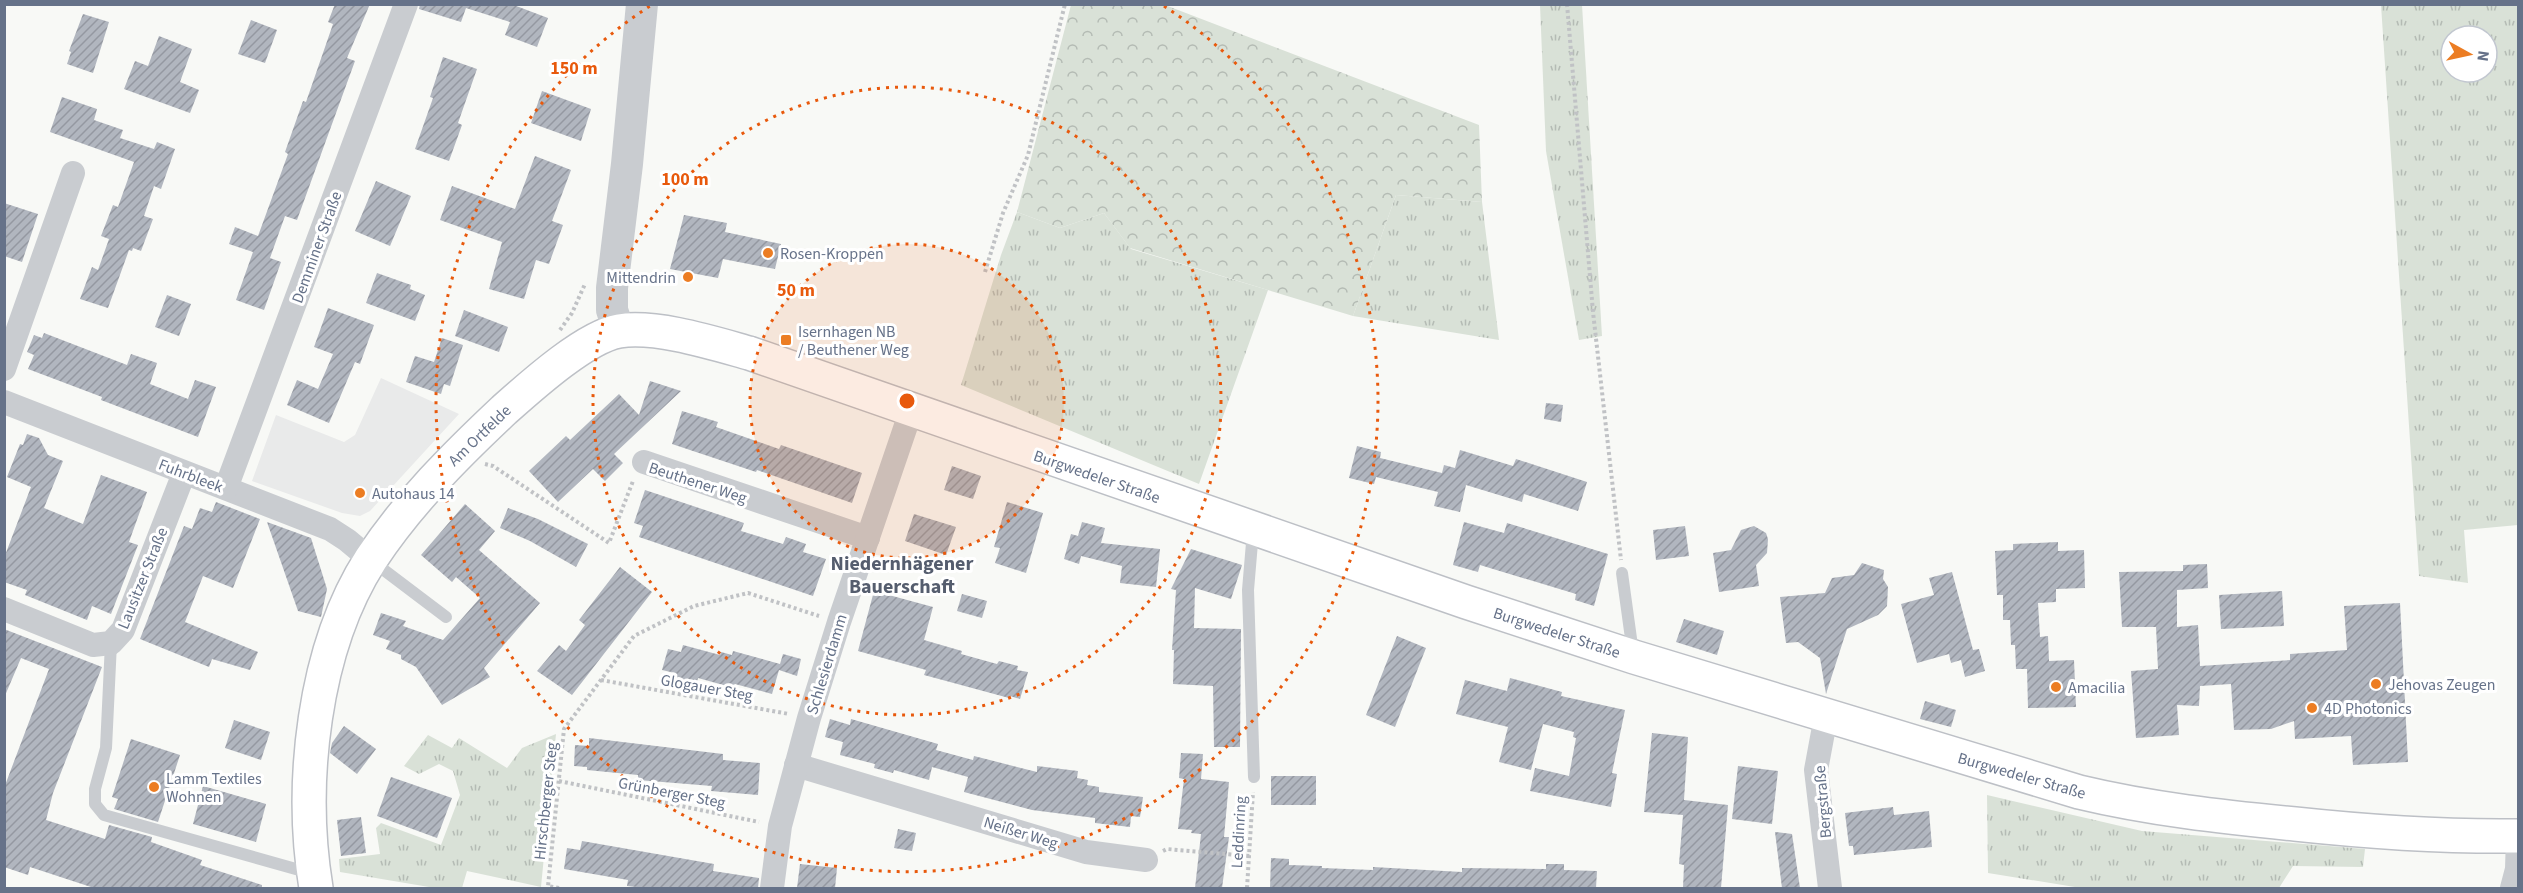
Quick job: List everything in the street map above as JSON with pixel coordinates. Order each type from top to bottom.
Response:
[{"type":"main road","name":"Burgwedeler Straße","points":[[619,331],[661,332],[704,340],[748,353],[1253,530],[1634,657],[2038,781],[2121,802],[2203,814],[2432,835],[2518,836]]},
{"type":"main road","name":"Am Ortfelde","points":[[315,881],[308,813],[309,768],[314,721],[338,631],[353,592],[371,560],[408,508],[455,456],[512,403],[561,363],[587,344],[619,331]]},
{"type":"street","name":"Demminer Straße","points":[[226,488],[406,4]]},
{"type":"street","points":[[619,331],[612,310],[612,288],[627,164],[642,4]]},
{"type":"street","points":[[4,369],[73,173]]},
{"type":"street","name":"Fuhrbleek","points":[[4,402],[330,529],[371,560]]},
{"type":"street","name":"Schlesierdamm","points":[[772,888],[780,826],[809,718],[911,411]]},
{"type":"street","name":"Beuthener Weg","points":[[644,462],[868,538]]},
{"type":"street","name":"Lausitzer Straße","points":[[4,609],[93,645],[111,643],[123,630],[184,473]]},
{"type":"street","name":"Bergstraße","points":[[1827,716],[1816,770],[1830,888]]},
{"type":"street","name":"Neißer Weg","points":[[796,765],[1086,852],[1146,860]]},
{"type":"street","points":[[2512,888],[2517,869],[2518,836]]},
{"type":"lane","points":[[1253,530],[1248,590],[1254,777]]},
{"type":"lane","points":[[371,560],[446,617]]},
{"type":"lane","points":[[1622,573],[1634,657]]},
{"type":"lane","points":[[111,643],[106,748],[95,789],[95,804],[104,815],[315,881]]},
{"type":"path","points":[[986,272],[1003,213],[1028,155],[1065,4]]},
{"type":"path","points":[[1567,4],[1593,312],[1622,573]]},
{"type":"path","name":"Beuthener Weg","points":[[455,456],[493,466],[609,543],[638,468],[644,462]]},
{"type":"path","name":"Hirschberger Steg","points":[[559,888],[548,886],[564,729],[634,636],[694,606],[748,593],[839,622]]},
{"type":"path","name":"Glogauer Steg","points":[[601,680],[809,718]]},
{"type":"path","name":"Leddinring","points":[[1247,888],[1254,777]]},
{"type":"path","name":"Grünberger Steg","points":[[559,781],[780,826]]},
{"type":"path","points":[[1146,860],[1167,849],[1250,856]]},
{"type":"shaded area","name":"Autohaus 14","points":[[381,378],[459,414],[370,511],[360,516],[342,513],[252,481],[276,415],[344,442],[355,435]]},
{"type":"green space","points":[[1071,5],[1165,5],[1479,125],[1482,202],[1396,195],[1353,316],[1130,248],[1104,213],[1060,228],[1017,212]]},
{"type":"green space","points":[[1540,5],[1582,5],[1602,336],[1579,340],[1546,151]]},
{"type":"green space","points":[[2381,5],[2518,5],[2518,525],[2464,530],[2468,583],[2419,576]]},
{"type":"green space","points":[[1396,195],[1482,202],[1499,340],[1353,316]]},
{"type":"green space","points":[[1017,212],[1060,228],[1104,213],[1131,249],[1268,290],[1199,484],[961,385],[1001,255]]},
{"type":"green space","points":[[556,734],[541,887],[467,871],[462,888],[435,888],[340,872],[339,859],[380,854],[376,828],[381,823],[441,845],[460,795],[453,771],[439,764],[419,774],[404,766],[428,735],[452,748],[459,738],[507,768],[522,748]]},
{"type":"green space","points":[[1987,795],[2142,831],[2365,849],[2363,867],[2293,866],[2279,888],[2081,888],[1988,873]]},
{"type":"building","points":[[335,4],[370,4],[347,58],[355,61],[297,220],[285,216],[270,258],[281,262],[264,310],[236,300],[253,252],[229,244],[235,227],[258,236],[288,154],[285,152],[303,101],[306,102],[333,24],[328,22]]},
{"type":"building","points":[[420,4],[511,4],[548,18],[537,47],[505,35],[510,22],[466,8],[461,22],[419,9]]},
{"type":"building","points":[[83,14],[109,22],[93,73],[67,64],[71,52],[69,51]]},
{"type":"building","points":[[251,20],[277,30],[265,63],[238,54]]},
{"type":"building","points":[[159,36],[192,49],[180,82],[199,90],[190,113],[124,89],[135,61],[148,66]]},
{"type":"building","points":[[443,57],[477,69],[458,123],[462,125],[449,161],[415,149],[433,98],[430,97]]},
{"type":"building","points":[[542,91],[591,109],[581,141],[531,123]]},
{"type":"building","points":[[62,97],[97,109],[94,120],[123,130],[120,138],[154,149],[157,142],[175,149],[161,189],[154,186],[144,216],[153,219],[141,251],[133,248],[132,251],[129,250],[108,308],[80,299],[92,267],[98,270],[109,239],[101,236],[113,205],[118,207],[134,162],[50,132]]},
{"type":"building","points":[[535,156],[571,170],[552,221],[563,225],[549,264],[536,260],[524,299],[489,289],[502,242],[440,220],[452,186],[515,209]]},
{"type":"building","points":[[376,181],[411,196],[390,246],[355,231]]},
{"type":"building","points":[[4,203],[38,214],[22,262],[4,256]]},
{"type":"building","points":[[684,215],[727,223],[725,232],[781,244],[775,269],[723,259],[718,278],[670,269]]},
{"type":"building","points":[[377,273],[411,285],[410,289],[425,295],[415,321],[366,303]]},
{"type":"building","points":[[167,295],[191,304],[179,336],[155,327]]},
{"type":"building","points":[[328,308],[374,325],[360,364],[355,362],[329,423],[287,405],[297,380],[318,389],[333,354],[314,347]]},
{"type":"building","points":[[464,310],[508,327],[499,352],[455,336]]},
{"type":"building","points":[[44,333],[127,365],[131,354],[157,363],[150,384],[188,399],[195,380],[216,387],[198,437],[28,369],[34,355],[27,352],[34,335],[42,338]]},
{"type":"building","points":[[442,338],[463,345],[450,386],[444,384],[441,394],[406,382],[415,356],[434,362]]},
{"type":"building","points":[[650,381],[681,391],[614,454],[623,463],[605,481],[593,469],[558,502],[529,471],[566,436],[570,440],[619,394],[639,415]]},
{"type":"building","points":[[1546,403],[1563,405],[1561,422],[1544,419]]},
{"type":"building","points":[[682,411],[718,422],[716,427],[779,449],[781,445],[862,473],[852,503],[672,444]]},
{"type":"building","points":[[27,434],[39,438],[48,455],[63,461],[44,508],[83,524],[101,475],[147,492],[129,542],[138,545],[111,614],[92,606],[87,620],[25,595],[27,590],[4,582],[4,558],[31,487],[7,477],[20,444],[23,445]]},
{"type":"building","points":[[1357,446],[1381,452],[1380,458],[1442,473],[1444,465],[1455,468],[1460,450],[1513,466],[1516,459],[1587,482],[1578,511],[1524,494],[1522,502],[1466,485],[1460,512],[1434,506],[1438,492],[1376,477],[1374,484],[1349,478]]},
{"type":"building","points":[[952,466],[981,476],[973,499],[944,490]]},
{"type":"building","points":[[645,490],[744,523],[741,531],[783,544],[786,537],[806,544],[803,552],[826,559],[813,596],[639,537],[643,526],[634,523]]},
{"type":"building","points":[[216,502],[260,519],[233,588],[203,576],[185,622],[258,652],[250,670],[212,659],[209,667],[140,639],[184,526],[192,529],[200,508],[212,512]]},
{"type":"building","points":[[1007,502],[1043,513],[1026,573],[995,563],[1000,548],[994,547]]},
{"type":"building","points":[[465,504],[495,531],[479,550],[540,603],[484,668],[490,677],[442,705],[416,667],[401,659],[401,655],[386,649],[390,641],[373,635],[381,613],[406,621],[403,626],[443,640],[480,598],[456,577],[452,582],[421,555]]},
{"type":"building","points":[[508,508],[538,519],[588,544],[576,567],[530,541],[500,528]]},
{"type":"building","points":[[914,514],[956,527],[946,555],[905,541]]},
{"type":"building","points":[[267,522],[311,538],[327,589],[321,617],[298,611]]},
{"type":"building","points":[[1082,522],[1105,528],[1101,543],[1160,549],[1156,587],[1120,583],[1122,566],[1081,556],[1079,564],[1064,559],[1071,534],[1078,536]]},
{"type":"building","points":[[1464,522],[1504,533],[1507,523],[1608,554],[1594,606],[1575,600],[1576,594],[1480,565],[1478,572],[1453,565]]},
{"type":"building","points":[[1685,526],[1689,556],[1656,560],[1653,530]]},
{"type":"building","points":[[1754,526],[1766,533],[1768,539],[1767,553],[1756,565],[1759,586],[1719,592],[1713,553],[1731,550],[1741,530]]},
{"type":"building","points":[[2058,542],[2058,551],[2084,550],[2085,588],[2056,589],[2056,602],[2038,603],[2040,637],[2048,636],[2049,661],[2074,660],[2076,707],[2028,708],[2027,669],[2016,669],[2015,645],[2011,645],[2010,620],[2003,620],[2003,595],[1997,595],[1995,551],[2013,550],[2013,544]]},
{"type":"building","points":[[1191,549],[1242,565],[1231,599],[1195,588],[1194,628],[1241,629],[1240,747],[1214,747],[1213,686],[1173,684],[1174,650],[1172,650],[1176,590],[1171,589]]},
{"type":"building","points":[[1862,563],[1884,570],[1883,579],[1888,587],[1887,606],[1878,615],[1847,629],[1826,694],[1820,658],[1798,642],[1786,643],[1780,597],[1825,593],[1832,578],[1854,575]]},
{"type":"building","points":[[2207,564],[2208,588],[2177,590],[2177,627],[2198,625],[2200,666],[2290,660],[2290,654],[2347,650],[2344,606],[2400,603],[2408,762],[2353,765],[2351,736],[2295,739],[2294,721],[2271,729],[2234,730],[2231,684],[2200,686],[2199,706],[2177,705],[2179,735],[2136,738],[2131,671],[2158,669],[2156,627],[2122,627],[2119,572],[2183,571],[2183,565]]},
{"type":"building","points":[[620,567],[652,592],[572,695],[537,671],[559,645],[566,651],[585,625],[579,620]]},
{"type":"building","points":[[1952,572],[1973,650],[1979,649],[1985,671],[1965,677],[1961,660],[1951,663],[1949,654],[1917,663],[1901,604],[1934,595],[1929,578]]},
{"type":"building","points":[[874,591],[933,607],[924,640],[997,664],[999,661],[1018,666],[1017,670],[1028,672],[1020,699],[924,675],[926,670],[858,651]]},
{"type":"building","points":[[2282,591],[2284,626],[2221,629],[2219,595]]},
{"type":"building","points":[[962,594],[987,601],[982,618],[957,611]]},
{"type":"building","points":[[1684,619],[1724,631],[1717,655],[1676,642]]},
{"type":"building","points":[[4,629],[102,667],[53,793],[46,820],[105,839],[109,825],[152,837],[151,842],[202,860],[200,865],[262,885],[262,888],[94,888],[30,867],[28,875],[4,867],[4,788],[49,669],[21,658],[4,698]]},
{"type":"building","points":[[1397,636],[1426,648],[1395,727],[1366,715]]},
{"type":"building","points":[[683,645],[720,655],[721,652],[732,655],[733,651],[780,664],[783,654],[801,659],[797,676],[779,670],[772,694],[735,684],[727,686],[698,678],[697,682],[690,680],[688,685],[673,680],[675,673],[662,670],[668,649],[681,652]]},
{"type":"building","points":[[1510,678],[1562,692],[1561,696],[1625,710],[1612,773],[1617,774],[1611,807],[1530,791],[1535,768],[1569,776],[1576,738],[1573,737],[1574,732],[1543,724],[1531,770],[1499,762],[1508,727],[1456,714],[1465,680],[1507,691]]},
{"type":"building","points":[[1925,701],[1956,710],[1951,727],[1920,719]]},
{"type":"building","points":[[830,719],[850,725],[851,719],[938,744],[936,750],[973,760],[974,756],[1037,772],[1037,766],[1078,771],[1077,778],[1088,780],[1087,785],[1099,787],[1099,792],[1143,797],[1140,817],[1131,816],[1130,827],[1095,823],[1095,818],[1032,810],[964,792],[968,777],[932,767],[929,780],[894,770],[893,773],[874,768],[875,764],[840,755],[843,742],[825,737]]},
{"type":"building","points":[[234,720],[270,732],[261,760],[225,748]]},
{"type":"building","points":[[344,726],[376,749],[357,774],[330,753],[332,743]]},
{"type":"building","points":[[1652,733],[1688,737],[1684,800],[1728,805],[1721,888],[1683,888],[1684,865],[1679,864],[1683,815],[1644,812]]},
{"type":"building","points":[[589,738],[723,754],[723,760],[760,763],[758,795],[711,791],[712,786],[638,780],[638,775],[587,770],[587,767],[574,766],[575,745],[589,746]]},
{"type":"building","points":[[131,739],[180,755],[158,822],[114,809],[118,799],[112,797]]},
{"type":"building","points":[[1181,753],[1203,754],[1201,779],[1229,782],[1224,837],[1229,837],[1222,888],[1195,888],[1201,834],[1191,833],[1192,830],[1178,829],[1184,779],[1179,778]]},
{"type":"building","points":[[1738,766],[1778,771],[1772,824],[1732,819]]},
{"type":"building","points":[[1271,776],[1316,776],[1316,805],[1271,805]]},
{"type":"building","points":[[391,777],[452,798],[437,838],[377,816]]},
{"type":"building","points":[[203,786],[266,804],[256,842],[193,824]]},
{"type":"building","points":[[1893,807],[1894,815],[1929,811],[1932,847],[1854,855],[1853,846],[1849,846],[1845,813]]},
{"type":"building","points":[[361,817],[366,853],[341,856],[337,820]]},
{"type":"building","points":[[898,829],[916,833],[912,851],[894,848]]},
{"type":"building","points":[[1775,832],[1792,834],[1800,888],[1782,888]]},
{"type":"building","points":[[582,841],[714,864],[713,871],[759,878],[758,888],[645,888],[627,886],[628,880],[564,869],[567,848],[580,850]]},
{"type":"building","points":[[1271,858],[1289,859],[1289,865],[1322,866],[1322,868],[1373,870],[1373,867],[1462,872],[1462,868],[1546,869],[1546,864],[1564,864],[1564,870],[1597,871],[1596,888],[1270,888]]},
{"type":"building","points":[[800,864],[837,868],[835,888],[797,888]]},
{"type":"place","name":"Rosen-Kroppen","points":[[768,253]]},
{"type":"place","name":"Mittendrin","points":[[688,277]]},
{"type":"place","name":"Isernhagen NB / Beuthener Weg","points":[[786,340]]},
{"type":"place","name":"Autohaus 14","points":[[360,493]]},
{"type":"place","name":"Jehovas Zeugen","points":[[2376,684]]},
{"type":"place","name":"Amacilia","points":[[2056,687]]},
{"type":"place","name":"4D Photonics","points":[[2312,708]]},
{"type":"place","name":"Lamm Textiles Wohnen","points":[[154,787]]},
{"type":"district","name":"Niedernhägener Bauerschaft","points":[[902,574]]}]
